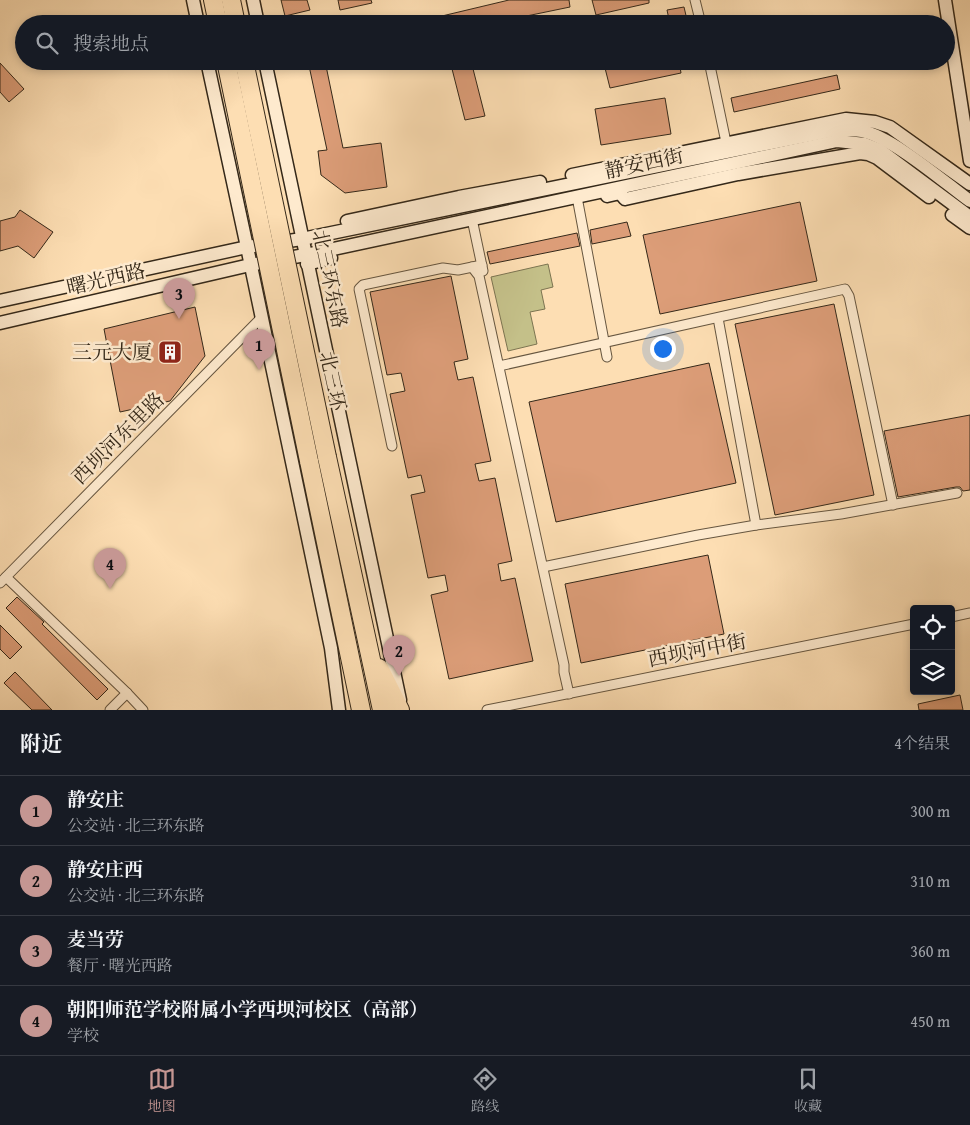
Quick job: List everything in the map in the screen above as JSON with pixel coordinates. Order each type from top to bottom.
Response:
[{"type":"highway","points":[[213,0],[216,15]]},
{"type":"highway","points":[[231,0],[234,15]]},
{"type":"highway","name":"北三环","points":[[228,70],[361,710]]},
{"type":"highway","name":"北三环","points":[[246,70],[366,644],[382,710]]},
{"type":"highway","points":[[366,644],[401,710]]},
{"type":"highway","points":[[348,710],[350,657]]},
{"type":"street","points":[[193,0],[196,15]]},
{"type":"street","points":[[253,0],[256,15]]},
{"type":"street","points":[[696,0],[699,15]]},
{"type":"street","points":[[945,0],[947,15]]},
{"type":"street","points":[[955,64],[970,161]]},
{"type":"street","points":[[209,70],[331,648],[339,710]]},
{"type":"street","name":"北三环东路","points":[[267,70],[401,710]]},
{"type":"street","points":[[711,70],[727,148]]},
{"type":"street","points":[[301,235],[459,196],[727,148],[846,119],[875,122],[890,127],[970,184]]},
{"type":"street","name":"静安西街","points":[[301,235],[489,201],[727,148],[830,131],[862,131],[881,138],[970,201]]},
{"type":"street","name":"静安西街","points":[[306,259],[577,200],[822,143],[852,141],[880,150],[970,217]]},
{"type":"street","points":[[228,155],[282,144]]},
{"type":"street","points":[[607,357],[577,200],[620,194],[625,199],[738,174],[860,153],[877,158],[970,228]]},
{"type":"street","points":[[459,196],[489,201]]},
{"type":"street","points":[[392,446],[359,289],[363,285],[443,268],[458,270],[472,267],[483,268],[473,223]]},
{"type":"street","name":"曙光西路","points":[[0,301],[301,235]]},
{"type":"street","name":"曙光西路","points":[[0,323],[250,266],[306,259]]},
{"type":"street","points":[[472,267],[479,276],[569,694]]},
{"type":"street","points":[[498,366],[846,289],[892,505]]},
{"type":"street","name":"西坝河东里路","points":[[3,580],[261,318]]},
{"type":"street","points":[[718,318],[756,525]]},
{"type":"street","points":[[269,354],[324,344]]},
{"type":"street","points":[[542,567],[698,535],[840,514],[958,493]]},
{"type":"street","points":[[3,580],[127,693],[143,710]]},
{"type":"street","points":[[955,616],[970,613]]},
{"type":"street","name":"西坝河中街","points":[[488,710],[910,625]]},
{"type":"street","points":[[110,710],[127,693]]},
{"type":"shaded area","points":[[548,264],[553,287],[541,290],[545,309],[530,312],[537,344],[508,351],[491,277]]},
{"type":"building","points":[[281,0],[307,0],[310,10],[285,15]]},
{"type":"building","points":[[338,0],[371,0],[372,3],[340,10]]},
{"type":"building","points":[[509,0],[569,0],[570,7],[531,15],[446,15]]},
{"type":"building","points":[[592,0],[649,0],[649,3],[596,15]]},
{"type":"building","points":[[684,7],[686,15],[668,15],[667,10]]},
{"type":"building","points":[[0,63],[24,89],[9,102],[0,92]]},
{"type":"building","points":[[310,70],[327,70],[343,148],[381,143],[387,187],[345,193],[321,175],[318,151],[327,150]]},
{"type":"building","points":[[452,70],[473,70],[485,116],[465,120]]},
{"type":"building","points":[[606,70],[680,70],[681,73],[610,88]]},
{"type":"building","points":[[837,75],[840,89],[734,112],[731,98]]},
{"type":"building","points":[[665,98],[671,134],[601,145],[595,109]]},
{"type":"building","points":[[800,202],[817,281],[660,314],[643,235]]},
{"type":"building","points":[[20,210],[53,232],[34,258],[18,246],[0,251],[0,221],[15,217]]},
{"type":"building","points":[[627,222],[631,236],[592,244],[590,230]]},
{"type":"building","points":[[577,233],[580,246],[490,264],[487,252]]},
{"type":"building","points":[[451,276],[468,359],[454,362],[458,380],[473,377],[491,461],[475,464],[479,481],[495,478],[512,561],[498,564],[501,581],[515,578],[533,661],[449,679],[431,595],[448,591],[445,575],[428,578],[411,495],[425,492],[421,475],[408,478],[390,394],[405,391],[401,373],[387,375],[370,292]]},
{"type":"building","points":[[834,304],[874,495],[775,515],[735,324]]},
{"type":"building","points":[[195,307],[205,356],[170,401],[120,412],[104,329]]},
{"type":"building","points":[[709,363],[736,483],[556,522],[529,402]]},
{"type":"building","points":[[970,415],[970,490],[963,491],[960,487],[956,487],[898,497],[884,431]]},
{"type":"building","points":[[708,555],[724,634],[581,663],[565,584]]},
{"type":"building","points":[[17,597],[44,622],[42,624],[108,689],[97,700],[6,608]]},
{"type":"building","points":[[0,625],[22,647],[10,659],[0,649]]},
{"type":"building","points":[[15,672],[52,710],[32,710],[4,683]]},
{"type":"building","points":[[960,695],[963,710],[919,710],[918,704]]},
{"type":"place","name":"麦当劳","points":[[179,319]]},
{"type":"place","name":"三元大厦","points":[[170,352]]},
{"type":"place","name":"静安庄","points":[[259,370]]},
{"type":"place","name":"朝阳师范学校附属小学西坝河校区（高部）","points":[[110,589]]},
{"type":"place","name":"静安庄西","points":[[399,676]]}]
